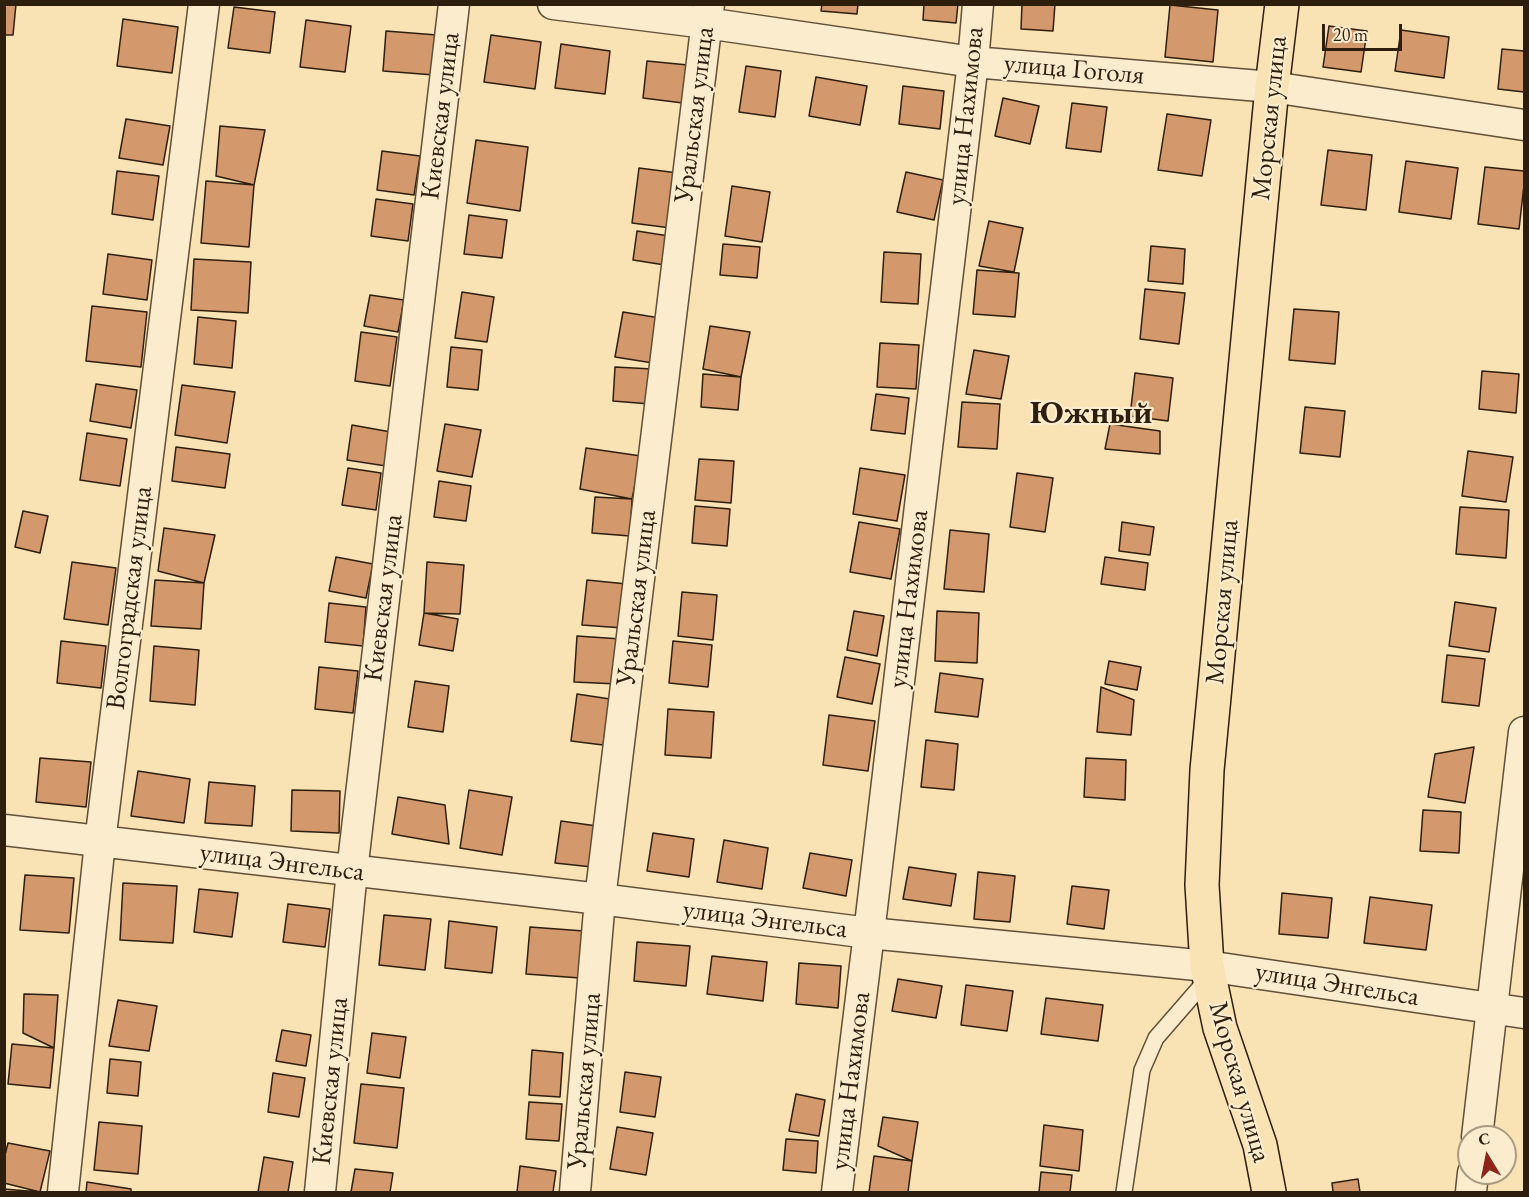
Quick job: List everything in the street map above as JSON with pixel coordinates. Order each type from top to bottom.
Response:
[{"type":"highway","name":"Морская улица","points":[[1269,1192],[1260,1144],[1220,1028],[1208,971],[1202,885],[1207,770],[1272,87],[1282,4]]},
{"type":"street","name":"Волгоградская улица","points":[[63,1192],[100,842],[204,4]]},
{"type":"street","name":"Киевская улица","points":[[320,1192],[352,872],[454,4]]},
{"type":"street","name":"улица Гоголя","points":[[553,4],[707,14],[973,62],[1272,87],[1524,125]]},
{"type":"street","name":"улица Нахимова","points":[[837,1192],[973,62],[978,4]]},
{"type":"street","name":"Уральская улица","points":[[575,1192],[600,899],[707,14]]},
{"type":"street","points":[[1479,1125],[1524,732]]},
{"type":"street","name":"улица Энгельса","points":[[4,830],[1208,971],[1524,1013]]},
{"type":"lane","points":[[1124,1192],[1142,1070],[1156,1038],[1208,971]]},
{"type":"building","points":[[4,4],[16,4],[13,35],[4,35]]},
{"type":"building","points":[[822,4],[858,4],[857,14],[821,11]]},
{"type":"building","points":[[924,4],[958,4],[956,23],[923,20]]},
{"type":"building","points":[[1022,4],[1055,4],[1053,31],[1021,29]]},
{"type":"building","points":[[1170,5],[1218,10],[1213,62],[1165,57]]},
{"type":"building","points":[[234,7],[275,12],[270,53],[228,48]]},
{"type":"building","points":[[123,19],[178,27],[172,73],[117,66]]},
{"type":"building","points":[[306,20],[351,26],[345,72],[300,67]]},
{"type":"building","points":[[1329,26],[1367,31],[1361,72],[1323,67]]},
{"type":"building","points":[[1401,30],[1449,37],[1444,78],[1395,71]]},
{"type":"building","points":[[386,31],[437,35],[434,75],[383,71]]},
{"type":"building","points":[[491,35],[541,42],[535,89],[484,82]]},
{"type":"building","points":[[561,44],[610,51],[605,94],[555,88]]},
{"type":"building","points":[[1502,49],[1524,51],[1524,92],[1498,89]]},
{"type":"building","points":[[647,61],[688,65],[683,103],[643,98]]},
{"type":"building","points":[[746,66],[781,71],[775,117],[739,112]]},
{"type":"building","points":[[816,77],[867,86],[860,125],[809,116]]},
{"type":"building","points":[[903,86],[944,91],[940,129],[899,124]]},
{"type":"building","points":[[1003,98],[1039,106],[1030,144],[995,136]]},
{"type":"building","points":[[1072,103],[1107,107],[1101,152],[1066,148]]},
{"type":"building","points":[[1167,114],[1211,120],[1202,176],[1158,170]]},
{"type":"building","points":[[126,119],[170,126],[163,165],[119,158]]},
{"type":"building","points":[[220,126],[265,130],[254,185],[216,176]]},
{"type":"building","points":[[476,140],[528,147],[520,211],[467,203]]},
{"type":"building","points":[[1328,150],[1372,155],[1366,210],[1321,205]]},
{"type":"building","points":[[382,151],[420,156],[414,195],[377,190]]},
{"type":"building","points":[[1406,161],[1458,168],[1451,219],[1399,212]]},
{"type":"building","points":[[1485,167],[1524,171],[1519,229],[1478,224]]},
{"type":"building","points":[[639,168],[678,173],[671,228],[632,223]]},
{"type":"building","points":[[117,171],[159,176],[153,220],[112,214]]},
{"type":"building","points":[[906,172],[943,180],[934,220],[897,212]]},
{"type":"building","points":[[206,181],[254,185],[249,247],[201,243]]},
{"type":"building","points":[[732,186],[770,192],[762,242],[725,236]]},
{"type":"building","points":[[376,199],[413,204],[408,241],[371,236]]},
{"type":"building","points":[[469,215],[507,220],[502,258],[464,254]]},
{"type":"building","points":[[989,221],[1023,228],[1014,272],[979,266]]},
{"type":"building","points":[[637,231],[669,236],[665,265],[633,260]]},
{"type":"building","points":[[723,244],[760,247],[757,278],[720,275]]},
{"type":"building","points":[[1151,246],[1185,249],[1183,284],[1148,281]]},
{"type":"building","points":[[884,252],[921,254],[918,304],[881,302]]},
{"type":"building","points":[[108,254],[152,260],[147,300],[103,294]]},
{"type":"building","points":[[194,259],[251,262],[248,313],[191,310]]},
{"type":"building","points":[[977,270],[1019,273],[1015,317],[973,314]]},
{"type":"building","points":[[1145,289],[1185,293],[1179,344],[1140,339]]},
{"type":"building","points":[[462,292],[494,297],[487,342],[455,338]]},
{"type":"building","points":[[370,295],[404,300],[398,332],[364,326]]},
{"type":"building","points":[[92,306],[147,312],[141,367],[86,361]]},
{"type":"building","points":[[1294,309],[1339,312],[1335,364],[1289,360]]},
{"type":"building","points":[[623,312],[660,318],[653,363],[615,357]]},
{"type":"building","points":[[198,317],[236,321],[232,368],[194,364]]},
{"type":"building","points":[[710,326],[750,332],[741,377],[703,369]]},
{"type":"building","points":[[361,332],[397,337],[390,386],[355,381]]},
{"type":"building","points":[[880,343],[919,345],[916,389],[877,387]]},
{"type":"building","points":[[451,347],[482,350],[478,390],[447,387]]},
{"type":"building","points":[[974,350],[1009,356],[1001,399],[966,394]]},
{"type":"building","points":[[615,367],[652,369],[650,404],[613,401]]},
{"type":"building","points":[[1482,371],[1519,374],[1516,413],[1479,409]]},
{"type":"building","points":[[1135,373],[1173,378],[1168,421],[1130,416]]},
{"type":"building","points":[[703,374],[741,377],[738,410],[701,407]]},
{"type":"building","points":[[96,384],[137,390],[131,428],[90,421]]},
{"type":"building","points":[[182,385],[235,392],[227,443],[175,435]]},
{"type":"building","points":[[876,394],[909,398],[905,434],[871,430]]},
{"type":"building","points":[[962,402],[1000,404],[997,449],[958,447]]},
{"type":"building","points":[[1305,407],[1345,411],[1340,457],[1300,453]]},
{"type":"building","points":[[445,424],[481,430],[472,477],[437,471]]},
{"type":"building","points":[[1110,424],[1160,431],[1160,454],[1105,449]]},
{"type":"building","points":[[352,425],[391,432],[386,466],[347,460]]},
{"type":"building","points":[[87,433],[127,439],[120,486],[80,480]]},
{"type":"building","points":[[176,447],[230,454],[225,488],[172,481]]},
{"type":"building","points":[[586,448],[641,456],[632,499],[580,489]]},
{"type":"building","points":[[1468,451],[1513,457],[1506,502],[1462,496]]},
{"type":"building","points":[[699,459],[734,461],[731,503],[695,500]]},
{"type":"building","points":[[348,468],[381,473],[376,510],[342,505]]},
{"type":"building","points":[[860,468],[905,475],[897,521],[853,514]]},
{"type":"building","points":[[1017,473],[1053,478],[1045,532],[1010,527]]},
{"type":"building","points":[[439,481],[471,486],[466,521],[434,517]]},
{"type":"building","points":[[595,497],[632,499],[630,536],[592,533]]},
{"type":"building","points":[[695,506],[730,509],[727,546],[692,543]]},
{"type":"building","points":[[1460,507],[1509,510],[1506,558],[1456,554]]},
{"type":"building","points":[[23,511],[48,516],[40,553],[15,547]]},
{"type":"building","points":[[859,522],[900,529],[891,579],[850,572]]},
{"type":"building","points":[[1122,522],[1154,527],[1150,555],[1119,551]]},
{"type":"building","points":[[164,528],[215,535],[204,583],[158,571]]},
{"type":"building","points":[[950,530],[989,534],[984,592],[944,589]]},
{"type":"building","points":[[336,557],[373,564],[366,598],[329,591]]},
{"type":"building","points":[[1105,557],[1148,563],[1145,590],[1101,584]]},
{"type":"building","points":[[72,562],[116,568],[108,625],[64,619]]},
{"type":"building","points":[[427,562],[464,565],[460,614],[424,613]]},
{"type":"building","points":[[155,580],[204,583],[201,629],[151,626]]},
{"type":"building","points":[[587,580],[627,584],[623,628],[582,625]]},
{"type":"building","points":[[682,592],[717,595],[713,640],[678,636]]},
{"type":"building","points":[[1455,602],[1496,608],[1489,652],[1449,646]]},
{"type":"building","points":[[329,603],[366,607],[363,646],[325,642]]},
{"type":"building","points":[[854,611],[884,616],[877,656],[847,650]]},
{"type":"building","points":[[937,611],[979,613],[977,663],[935,661]]},
{"type":"building","points":[[424,613],[458,619],[453,651],[419,645]]},
{"type":"building","points":[[577,636],[621,639],[618,684],[574,682]]},
{"type":"building","points":[[61,641],[106,646],[101,688],[57,683]]},
{"type":"building","points":[[673,641],[712,645],[708,687],[669,683]]},
{"type":"building","points":[[154,646],[199,650],[195,705],[150,701]]},
{"type":"building","points":[[1447,655],[1485,659],[1479,706],[1442,702]]},
{"type":"building","points":[[845,657],[880,664],[872,704],[837,697]]},
{"type":"building","points":[[1109,661],[1141,667],[1137,690],[1105,684]]},
{"type":"building","points":[[319,667],[358,671],[353,713],[315,709]]},
{"type":"building","points":[[940,673],[983,679],[978,717],[935,712]]},
{"type":"building","points":[[415,681],[449,686],[443,732],[408,727]]},
{"type":"building","points":[[1101,687],[1134,700],[1131,735],[1097,732]]},
{"type":"building","points":[[577,694],[610,699],[603,745],[571,741]]},
{"type":"building","points":[[668,709],[714,712],[711,758],[665,755]]},
{"type":"building","points":[[829,715],[875,721],[868,771],[823,765]]},
{"type":"building","points":[[926,740],[958,744],[954,790],[921,787]]},
{"type":"building","points":[[1474,747],[1465,803],[1428,797],[1435,754]]},
{"type":"building","points":[[40,758],[91,762],[86,807],[36,802]]},
{"type":"building","points":[[1086,758],[1126,760],[1125,800],[1084,797]]},
{"type":"building","points":[[138,771],[190,779],[184,823],[131,816]]},
{"type":"building","points":[[209,782],[255,786],[252,826],[205,823]]},
{"type":"building","points":[[292,790],[340,791],[339,833],[291,831]]},
{"type":"building","points":[[469,790],[512,797],[502,855],[460,848]]},
{"type":"building","points":[[398,797],[445,805],[449,844],[392,834]]},
{"type":"building","points":[[1423,810],[1461,812],[1459,853],[1420,851]]},
{"type":"building","points":[[561,821],[597,826],[592,867],[555,863]]},
{"type":"building","points":[[653,833],[694,839],[689,877],[647,871]]},
{"type":"building","points":[[724,840],[768,848],[762,889],[717,882]]},
{"type":"building","points":[[810,853],[852,860],[846,896],[803,888]]},
{"type":"building","points":[[909,867],[956,874],[951,906],[903,899]]},
{"type":"building","points":[[978,872],[1015,876],[1010,922],[974,919]]},
{"type":"building","points":[[25,875],[74,878],[69,933],[20,930]]},
{"type":"building","points":[[123,883],[177,886],[173,943],[120,940]]},
{"type":"building","points":[[1072,886],[1109,890],[1104,929],[1067,924]]},
{"type":"building","points":[[199,889],[238,893],[232,937],[194,932]]},
{"type":"building","points":[[1282,893],[1332,898],[1328,938],[1279,934]]},
{"type":"building","points":[[1370,897],[1432,905],[1426,950],[1364,943]]},
{"type":"building","points":[[288,904],[330,909],[325,947],[283,942]]},
{"type":"building","points":[[384,915],[431,919],[425,970],[379,965]]},
{"type":"building","points":[[449,921],[497,927],[492,973],[445,968]]},
{"type":"building","points":[[530,927],[584,931],[580,978],[526,974]]},
{"type":"building","points":[[637,942],[690,946],[686,986],[634,981]]},
{"type":"building","points":[[712,956],[767,962],[763,1001],[707,994]]},
{"type":"building","points":[[799,963],[841,966],[838,1008],[796,1004]]},
{"type":"building","points":[[898,979],[942,986],[936,1018],[892,1011]]},
{"type":"building","points":[[966,985],[1013,991],[1007,1031],[961,1025]]},
{"type":"building","points":[[24,994],[58,995],[54,1048],[23,1033]]},
{"type":"building","points":[[1046,998],[1103,1005],[1098,1041],[1041,1034]]},
{"type":"building","points":[[118,1000],[157,1006],[149,1051],[109,1046]]},
{"type":"building","points":[[282,1030],[311,1035],[306,1066],[276,1061]]},
{"type":"building","points":[[372,1033],[406,1037],[400,1078],[367,1073]]},
{"type":"building","points":[[12,1044],[54,1048],[50,1088],[8,1084]]},
{"type":"building","points":[[532,1050],[563,1053],[560,1097],[529,1095]]},
{"type":"building","points":[[110,1059],[141,1062],[138,1096],[107,1093]]},
{"type":"building","points":[[625,1072],[661,1077],[655,1117],[620,1112]]},
{"type":"building","points":[[273,1073],[305,1078],[299,1117],[268,1112]]},
{"type":"building","points":[[361,1084],[404,1088],[397,1148],[354,1143]]},
{"type":"building","points":[[796,1094],[825,1100],[819,1136],[789,1131]]},
{"type":"building","points":[[529,1102],[562,1104],[559,1141],[526,1139]]},
{"type":"building","points":[[883,1117],[918,1122],[912,1161],[878,1146]]},
{"type":"building","points":[[99,1122],[142,1126],[138,1174],[94,1170]]},
{"type":"building","points":[[1044,1125],[1083,1130],[1079,1171],[1040,1166]]},
{"type":"building","points":[[617,1127],[653,1133],[646,1175],[610,1169]]},
{"type":"building","points":[[786,1139],[818,1141],[816,1173],[783,1170]]},
{"type":"building","points":[[8,1143],[50,1151],[40,1192],[4,1183],[4,1159]]},
{"type":"building","points":[[874,1156],[912,1161],[908,1192],[869,1192]]},
{"type":"building","points":[[264,1157],[293,1162],[288,1192],[258,1192]]},
{"type":"building","points":[[520,1166],[556,1171],[553,1192],[517,1192]]},
{"type":"building","points":[[355,1169],[393,1173],[390,1192],[351,1192]]},
{"type":"building","points":[[1041,1172],[1072,1175],[1070,1192],[1039,1192]]},
{"type":"building","points":[[1358,1179],[1360,1192],[1333,1192],[1332,1183]]},
{"type":"building","points":[[87,1182],[131,1189],[131,1192],[86,1192]]},
{"type":"building","points":[[4,1189],[40,1192],[4,1192]]},
{"type":"district","name":"Южный","points":[[1091,414]]}]
